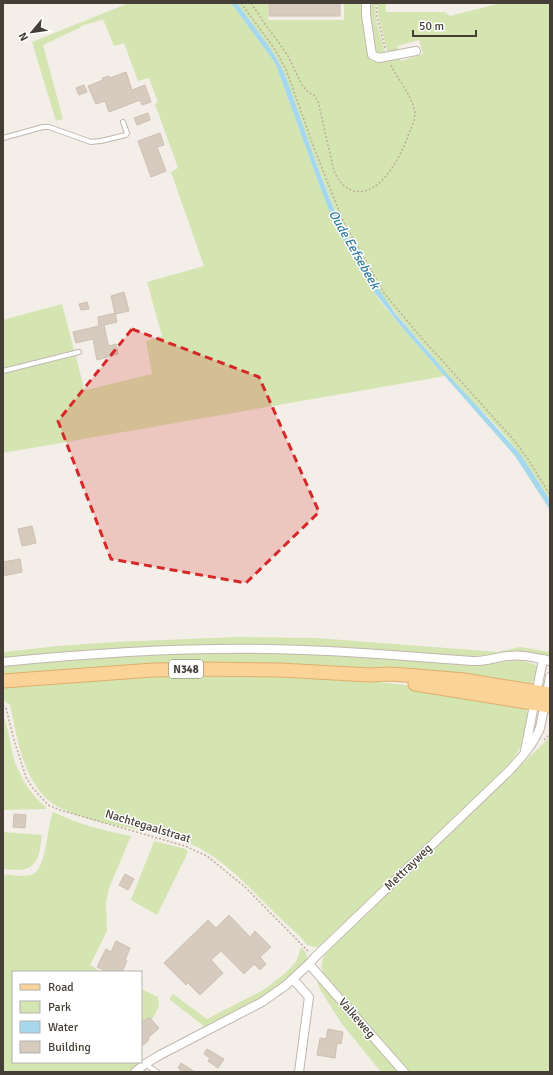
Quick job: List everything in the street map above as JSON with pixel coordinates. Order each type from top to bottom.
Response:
[{"type":"main road","name":"N348","points":[[3,681],[153,670],[280,670],[370,675],[388,680],[544,699]]},
{"type":"street","points":[[366,3],[366,15],[372,55],[379,58],[416,51]]},
{"type":"street","points":[[3,662],[149,650],[230,649],[304,650],[443,658],[475,662],[507,656],[522,655],[547,660]]},
{"type":"street","name":"Mettrayweg","points":[[544,699],[547,660]]},
{"type":"street","name":"Mettrayweg","points":[[135,1072],[170,1049],[262,1002],[276,993],[312,961],[524,755],[544,699],[550,677]]},
{"type":"street","name":"Valkeweg","points":[[312,961],[404,1072]]},
{"type":"street","points":[[293,978],[309,997],[299,1072]]},
{"type":"lane","points":[[3,138],[43,127],[49,127],[88,141],[95,142],[126,135],[127,133],[124,122]]},
{"type":"lane","points":[[3,371],[80,352]]},
{"type":"lane","points":[[145,1064],[157,1072]]},
{"type":"path","points":[[241,3],[276,50],[287,72],[314,148],[344,223],[384,293],[419,335],[514,440],[528,459],[550,495]]},
{"type":"path","points":[[251,3],[288,56],[302,85],[308,92],[317,98],[335,174],[344,186],[358,192],[372,188],[390,171],[400,156],[415,119],[411,99],[393,69],[388,57],[377,16],[376,3]]},
{"type":"path","name":"Nachtegaalstraat","points":[[3,705],[6,708],[14,740],[26,777],[32,787],[48,805],[60,810],[185,846],[207,856],[246,887],[312,961]]},
{"type":"highlighted area","points":[[132,329],[259,377],[319,512],[246,583],[111,559],[58,421]]},
{"type":"green space","points":[[129,3],[231,3],[273,60],[277,68],[320,187],[341,236],[363,275],[380,301],[445,376],[3,453],[3,374],[76,356],[84,389],[86,390],[152,374],[146,341],[162,336],[147,282],[204,266],[171,172],[178,168],[155,104],[158,102],[149,78],[138,81],[124,43],[114,46],[103,19],[83,25],[43,45],[63,119],[56,121],[32,42]]},
{"type":"green space","points":[[237,3],[268,3],[269,20],[344,20],[344,3],[363,3],[371,58],[377,62],[400,58],[401,61],[423,54],[419,40],[397,46],[399,52],[388,54],[379,20],[377,3],[386,3],[386,12],[445,12],[450,16],[501,3],[550,3],[550,500],[508,439],[451,379],[385,300],[368,274],[353,248],[328,192],[286,77],[276,57]]},
{"type":"green space","points":[[368,3],[375,3],[377,23],[386,55],[378,54],[375,51]]},
{"type":"green space","points":[[62,304],[74,350],[3,368],[3,320]]},
{"type":"green space","points":[[237,637],[317,638],[498,652],[520,647],[550,652],[550,658],[483,658],[276,645],[227,645],[136,647],[3,658],[3,652],[58,646]]},
{"type":"green space","points":[[188,653],[279,653],[480,665],[509,661],[523,661],[537,666],[537,672],[533,682],[529,685],[405,672],[3,676],[3,665],[103,657]]},
{"type":"green space","points":[[256,674],[371,681],[422,687],[525,708],[528,714],[526,733],[521,746],[500,775],[318,947],[307,945],[246,884],[211,855],[185,842],[159,834],[103,823],[76,815],[50,802],[43,795],[30,775],[21,752],[10,705],[3,700],[3,686],[128,676]]},
{"type":"green space","points":[[3,714],[8,729],[13,756],[18,770],[30,791],[46,807],[46,809],[3,810]]},
{"type":"green space","points":[[550,737],[550,1072],[410,1072],[328,981],[322,969],[324,955]]},
{"type":"green space","points":[[53,812],[91,827],[131,836],[109,888],[106,902],[107,931],[90,965],[99,971],[12,971],[12,1063],[141,1063],[130,1072],[3,1072],[3,874],[24,876],[31,875],[36,872],[40,865],[46,846]]},
{"type":"green space","points":[[3,832],[42,835],[40,850],[34,864],[23,870],[3,869]]},
{"type":"green space","points":[[154,841],[186,849],[188,852],[157,915],[131,900]]},
{"type":"green space","points":[[301,947],[307,957],[305,962],[286,981],[264,996],[205,1027],[169,999],[173,994],[207,1019],[265,989],[296,962]]},
{"type":"green space","points":[[316,979],[399,1072],[381,1072],[342,1024],[321,991]]},
{"type":"green space","points":[[142,989],[158,997],[159,1006],[142,1039]]},
{"type":"water","points":[[231,3],[237,3],[276,57],[286,77],[332,204],[342,226],[369,274],[394,312],[450,377],[521,455],[550,500],[550,510],[515,456],[404,330],[371,288],[334,223],[277,68],[273,60]]},
{"type":"building","points":[[269,3],[340,3],[340,16],[269,16]]},
{"type":"building","points":[[126,72],[132,90],[145,85],[151,102],[142,105],[140,100],[109,112],[105,101],[96,104],[88,86],[103,80],[102,78],[109,76],[110,78]]},
{"type":"building","points":[[84,85],[87,92],[79,95],[76,88]]},
{"type":"building","points":[[148,113],[150,120],[137,125],[134,118]]},
{"type":"building","points":[[160,133],[164,145],[157,147],[166,171],[151,177],[138,141]]},
{"type":"building","points":[[124,292],[129,311],[115,314],[111,296]]},
{"type":"building","points":[[87,302],[89,309],[81,310],[79,304]]},
{"type":"building","points":[[115,313],[117,322],[104,325],[108,344],[109,346],[116,344],[118,354],[97,360],[93,339],[76,343],[73,332],[99,326],[98,317]]},
{"type":"building","points":[[32,526],[36,543],[22,546],[18,529]]},
{"type":"building","points":[[20,559],[22,572],[3,576],[3,562]]},
{"type":"building","points":[[14,814],[26,815],[25,828],[13,827]]},
{"type":"building","points":[[125,874],[134,879],[128,890],[119,885]]},
{"type":"building","points":[[229,915],[250,937],[255,931],[271,947],[260,957],[266,964],[260,970],[254,964],[244,974],[221,951],[211,960],[223,973],[200,995],[188,983],[186,985],[164,963],[208,920],[216,928]]},
{"type":"building","points":[[116,941],[130,948],[125,960],[127,961],[122,971],[106,971],[97,967],[106,949],[111,952]]},
{"type":"building","points":[[149,1017],[159,1028],[142,1046],[142,1023]]},
{"type":"building","points":[[328,1029],[343,1032],[341,1044],[337,1043],[335,1058],[317,1055],[320,1038],[326,1039]]},
{"type":"building","points":[[207,1049],[224,1059],[218,1068],[208,1061],[210,1058],[204,1054]]},
{"type":"building","points":[[181,1063],[195,1072],[183,1072],[178,1068]]},
{"type":"water label","name":"Oude Eefsebeek","points":[[355,249]]}]
